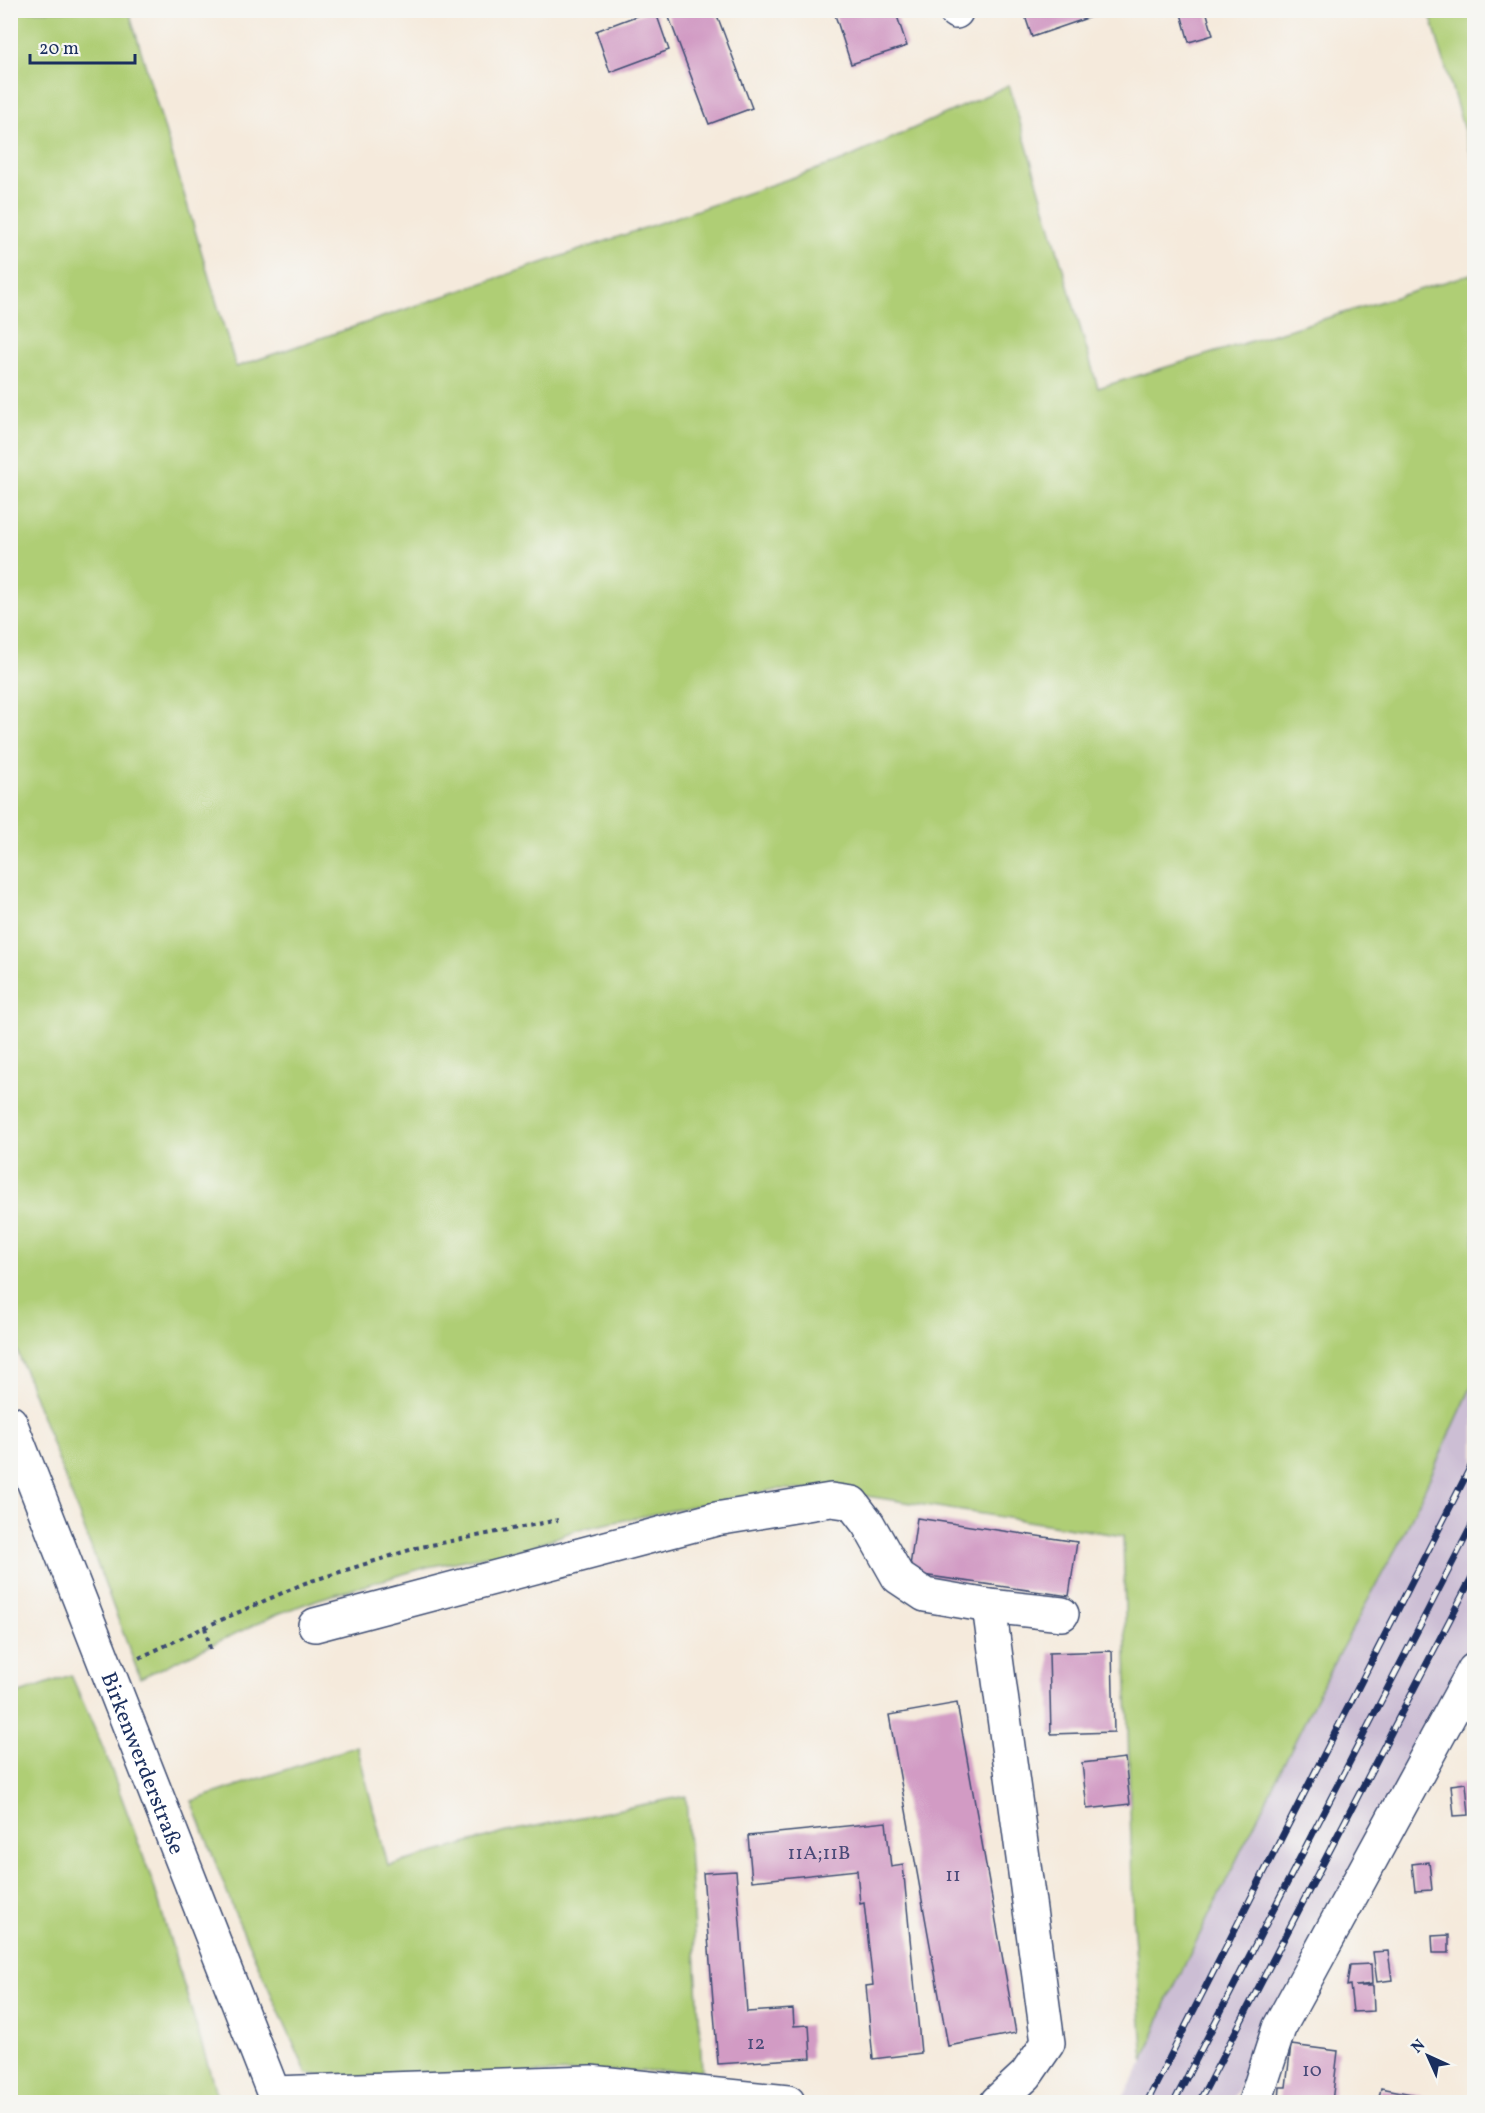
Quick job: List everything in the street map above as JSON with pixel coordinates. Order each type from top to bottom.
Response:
[{"type":"street","name":"Birkenwerderstraße","points":[[10,1422],[275,2098]]},
{"type":"street","points":[[315,1625],[716,1519],[831,1500],[852,1503],[868,1524],[898,1577],[925,1595],[989,1606],[1062,1614]]},
{"type":"street","points":[[989,1606],[1048,2043],[1026,2075],[997,2103]]},
{"type":"street","points":[[1254,2103],[1279,2028],[1474,1670]]},
{"type":"street","points":[[275,2098],[590,2082],[789,2103]]},
{"type":"path","points":[[205,1627],[212,1653]]},
{"type":"shaded area","points":[[1474,1381],[1474,1647],[1231,2102],[1120,2102],[1144,2061],[1166,2003],[1330,1670],[1405,1532]]},
{"type":"green space","points":[[11,11],[129,11],[236,367],[844,160],[1009,85],[1098,388],[1474,273],[1474,1381],[1405,1532],[1330,1670],[1166,2003],[1144,2061],[1133,1921],[1123,1536],[834,1491],[777,1489],[576,1530],[529,1548],[427,1567],[319,1599],[280,1613],[140,1678],[11,1334]]},
{"type":"green space","points":[[1429,11],[1474,11],[1474,164]]},
{"type":"green space","points":[[71,1675],[106,1755],[153,1883],[219,2102],[11,2102],[11,1696]]},
{"type":"green space","points":[[357,1746],[388,1866],[507,1832],[686,1796],[702,2070],[350,2080],[307,2074],[234,1911],[192,1801]]},
{"type":"green space","points":[[561,2097],[664,2102],[375,2102]]},
{"type":"building","points":[[655,10],[669,50],[610,72],[596,31]]},
{"type":"building","points":[[670,10],[715,10],[752,108],[709,124],[667,12]]},
{"type":"building","points":[[848,10],[895,10],[907,46],[851,64],[835,15]]},
{"type":"building","points":[[1023,10],[1101,10],[1102,13],[1032,37]]},
{"type":"building","points":[[1180,10],[1206,10],[1213,35],[1189,42]]},
{"type":"building","points":[[917,1518],[1077,1542],[1069,1596],[909,1573]]},
{"type":"building","points":[[1112,1651],[1114,1732],[1051,1734],[1049,1653]]},
{"type":"building","points":[[957,1703],[1016,2033],[948,2046],[889,1715]]},
{"type":"building","points":[[1125,1758],[1130,1804],[1087,1809],[1082,1763]]},
{"type":"building","points":[[1466,1783],[1469,1815],[1454,1816],[1451,1785]]},
{"type":"building","points":[[886,1822],[891,1867],[903,1865],[921,2053],[873,2059],[866,1986],[873,1985],[864,1903],[860,1904],[857,1870],[752,1881],[748,1836]]},
{"type":"building","points":[[1429,1862],[1432,1890],[1415,1891],[1412,1864]]},
{"type":"building","points":[[736,1871],[747,2012],[793,2009],[794,2026],[809,2025],[811,2058],[718,2064],[703,1873]]},
{"type":"building","points":[[1449,1935],[1449,1953],[1433,1953],[1432,1936]]},
{"type":"building","points":[[1388,1951],[1392,1980],[1377,1982],[1373,1952]]},
{"type":"building","points":[[1371,1964],[1372,1984],[1355,1986],[1373,1986],[1374,2011],[1353,2012],[1350,1985],[1347,1986],[1350,1965]]},
{"type":"building","points":[[1291,2045],[1338,2051],[1332,2102],[1279,2100],[1280,2087],[1286,2087]]},
{"type":"building","points":[[1381,2088],[1437,2099],[1436,2102],[1378,2102]]},
{"type":"railway","points":[[1147,2102],[1474,1460]]},
{"type":"railway","points":[[1174,2102],[1474,1521]]},
{"type":"railway","points":[[1199,2102],[1474,1573]]}]
